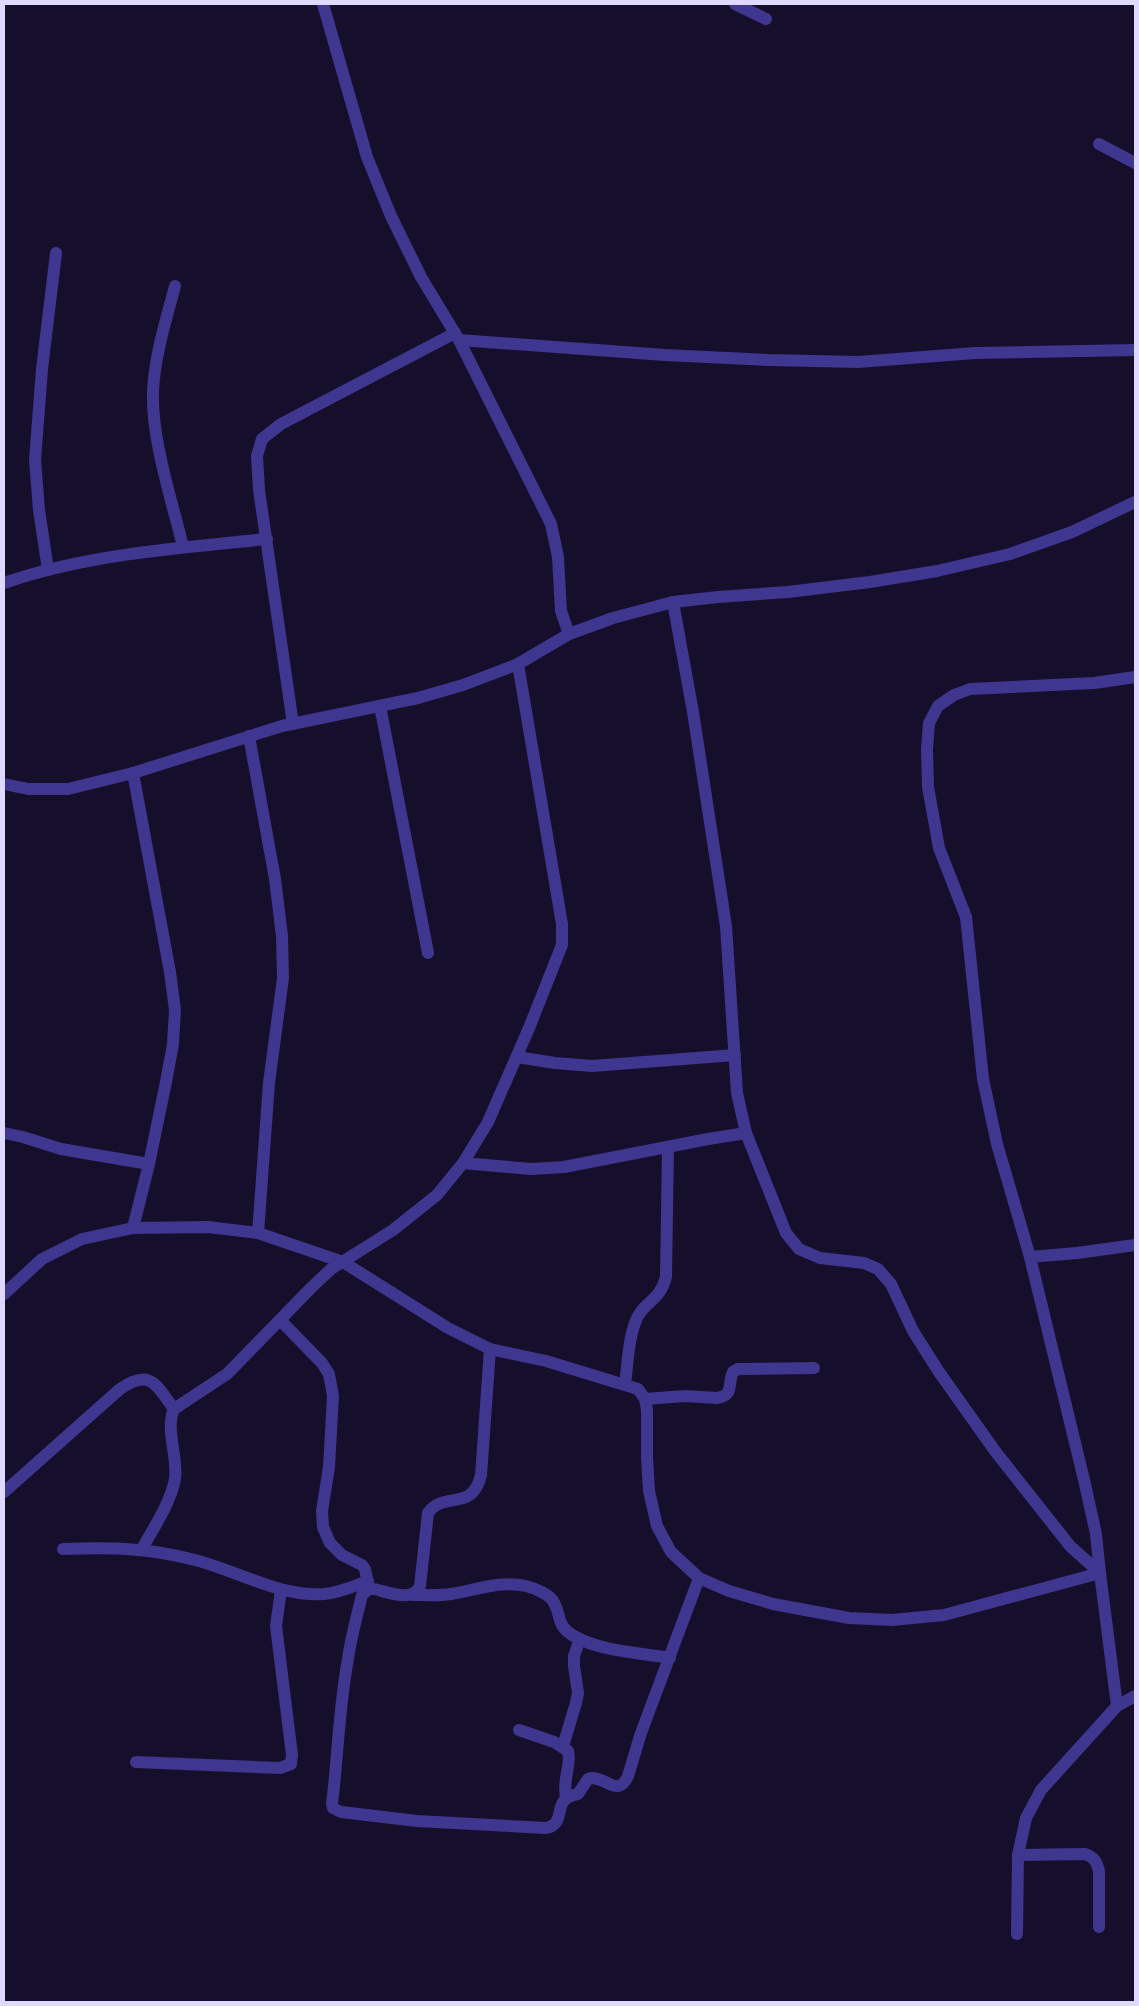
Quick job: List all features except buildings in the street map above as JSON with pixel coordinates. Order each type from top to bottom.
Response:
[{"type":"street","points":[[323,4],[367,157],[391,216],[421,277],[457,336],[551,524],[558,557],[561,611],[569,634]]},
{"type":"street","points":[[735,4],[766,19]]},
{"type":"street","points":[[1099,144],[1135,163]]},
{"type":"street","points":[[48,570],[39,510],[35,460],[42,369],[56,253]]},
{"type":"street","points":[[175,286],[158,356],[153,391],[154,422],[183,547]]},
{"type":"street","points":[[293,724],[256,456],[262,440],[281,424],[457,336],[665,355],[858,362],[975,353],[1135,350]]},
{"type":"street","points":[[4,784],[28,790],[68,789],[133,772],[293,724],[418,698],[463,685],[518,664],[569,634],[613,618],[673,602],[788,592],[870,582],[936,571],[1010,554],[1072,532],[1135,502]]},
{"type":"street","points":[[4,583],[75,563],[183,547],[267,539]]},
{"type":"street","points":[[673,602],[693,712],[726,926],[737,1093],[746,1133],[786,1233],[800,1249],[820,1258],[864,1263],[878,1269],[892,1284],[913,1331],[939,1372],[995,1451],[1070,1546],[1100,1573]]},
{"type":"street","points":[[142,1549],[166,1505],[175,1479],[175,1452],[170,1417],[174,1409],[227,1374],[331,1270],[393,1230],[437,1194],[464,1163],[488,1122],[562,945],[562,924],[518,664]]},
{"type":"street","points":[[1117,1706],[1096,1534],[1030,1257],[997,1144],[983,1079],[966,917],[939,848],[928,787],[927,748],[930,724],[938,706],[954,695],[970,689],[1094,684],[1135,677]]},
{"type":"street","points":[[380,706],[428,954]]},
{"type":"street","points":[[249,736],[275,879],[282,936],[283,978],[269,1083],[258,1233]]},
{"type":"street","points":[[133,772],[176,1010],[173,1044],[149,1164],[133,1228]]},
{"type":"street","points":[[516,1056],[555,1063],[592,1066],[735,1055]]},
{"type":"street","points":[[4,1133],[61,1149],[149,1164]]},
{"type":"street","points":[[464,1163],[531,1169],[564,1167],[746,1133]]},
{"type":"street","points":[[625,1384],[632,1334],[637,1317],[663,1289],[666,1277],[668,1147]]},
{"type":"street","points":[[4,1294],[42,1259],[82,1239],[133,1228],[208,1227],[258,1233],[343,1262],[448,1328],[490,1349],[546,1362],[625,1384],[638,1390],[645,1399],[647,1410],[649,1491],[657,1526],[671,1552],[700,1578],[729,1591],[773,1604],[849,1618],[892,1620],[944,1615],[1100,1573]]},
{"type":"street","points":[[1030,1257],[1135,1245]]},
{"type":"street","points":[[280,1320],[322,1363],[329,1374],[333,1396],[329,1467],[322,1511],[323,1527],[330,1543],[342,1555],[362,1565],[365,1569],[369,1585],[362,1595],[348,1658],[333,1808],[341,1812],[417,1821],[546,1828],[557,1823],[562,1802],[566,1797],[578,1794],[582,1790],[584,1783],[592,1777],[614,1786],[625,1782],[700,1578]]},
{"type":"street","points":[[413,1595],[420,1586],[428,1513],[432,1507],[440,1503],[469,1496],[478,1488],[481,1475],[490,1349]]},
{"type":"street","points":[[645,1399],[685,1396],[724,1397],[728,1393],[732,1372],[738,1368],[814,1368]]},
{"type":"street","points":[[4,1492],[120,1388],[130,1382],[138,1379],[148,1379],[157,1386],[174,1409]]},
{"type":"street","points":[[63,1549],[112,1547],[142,1549],[195,1560],[281,1590],[304,1593],[325,1594],[369,1585],[406,1595],[451,1594],[481,1587],[508,1584],[528,1586],[553,1600],[558,1618],[563,1627],[580,1639],[599,1646],[670,1658]]},
{"type":"street","points":[[136,1762],[280,1768],[291,1764],[292,1755],[276,1626],[281,1590]]},
{"type":"street","points":[[563,1746],[578,1694],[574,1656],[580,1639]]},
{"type":"street","points":[[1017,1934],[1018,1855],[1026,1818],[1041,1790],[1117,1706],[1135,1696]]},
{"type":"street","points":[[519,1730],[563,1746],[570,1756],[564,1780],[566,1797]]},
{"type":"street","points":[[1018,1855],[1085,1854],[1092,1856],[1097,1863],[1098,1871],[1098,1927]]}]
